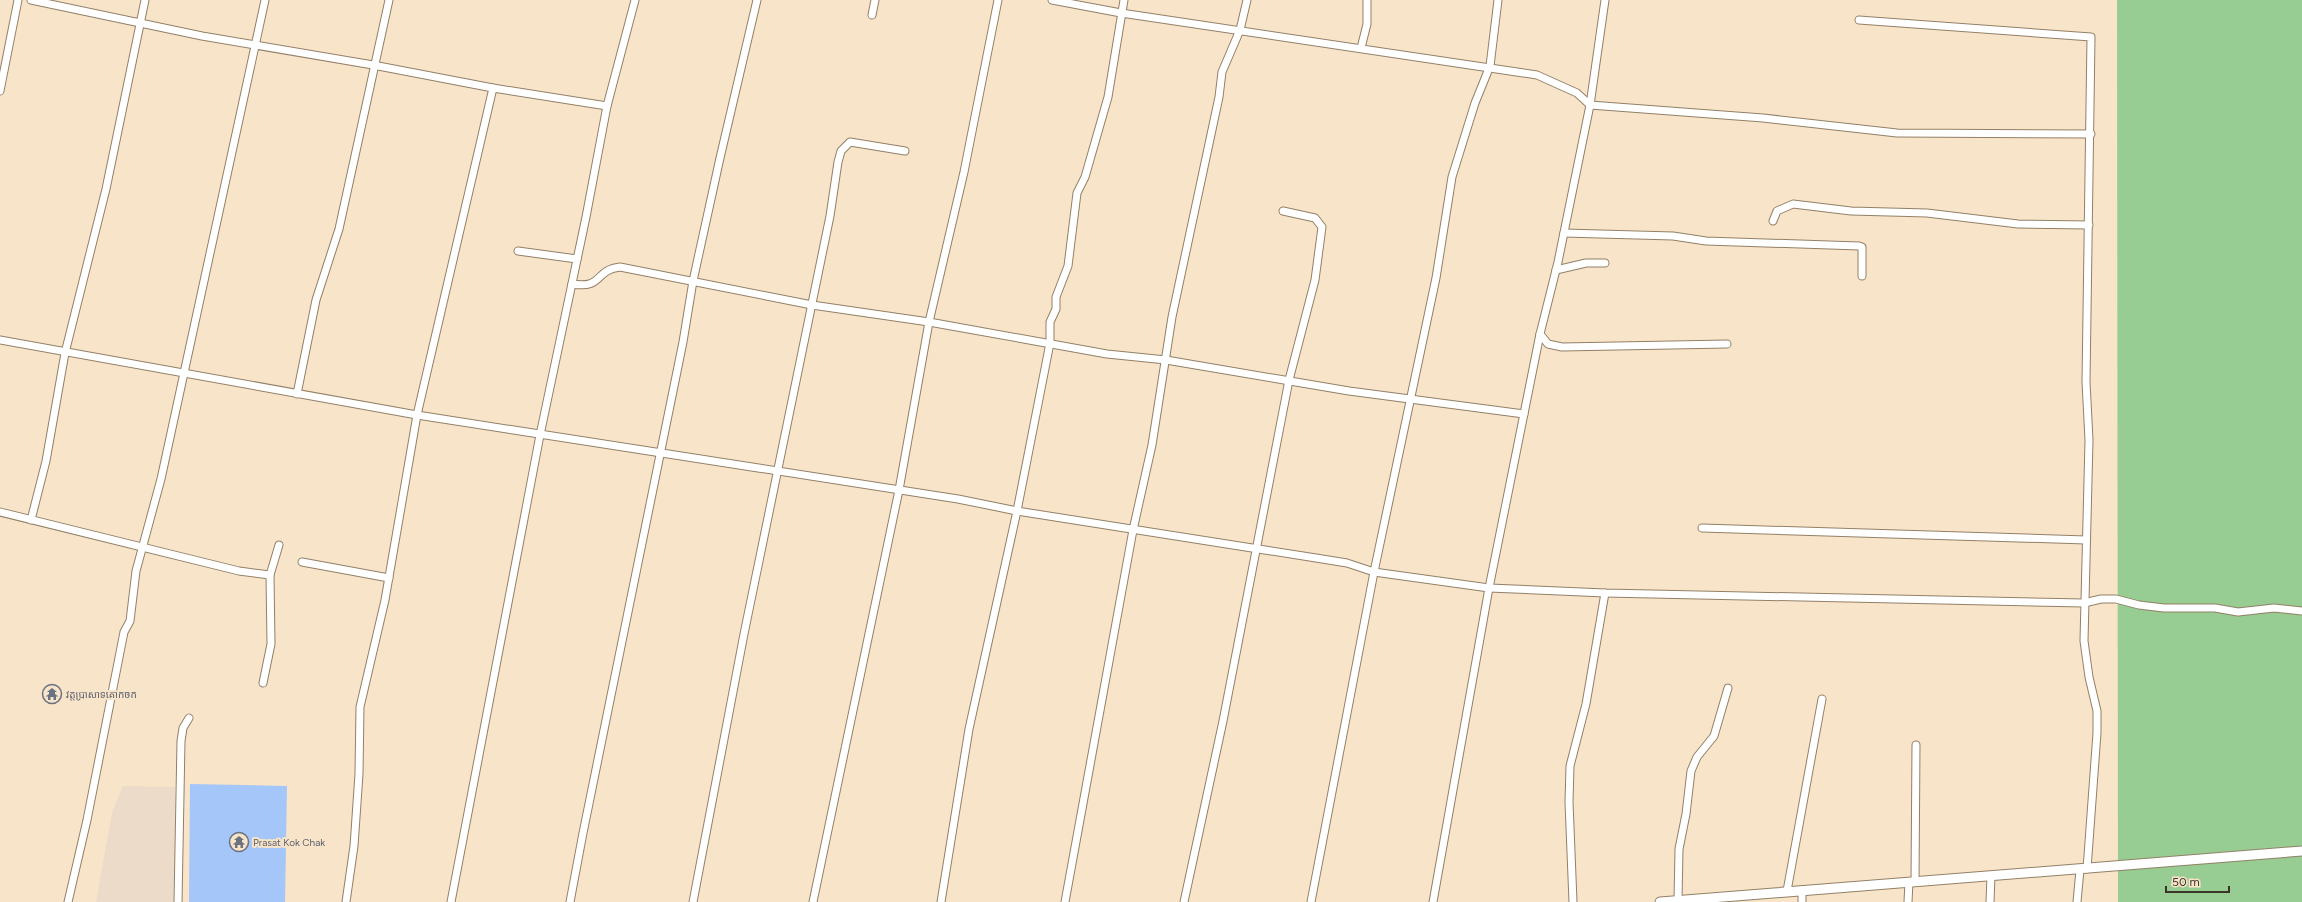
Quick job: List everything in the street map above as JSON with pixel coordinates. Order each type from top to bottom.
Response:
[{"type":"street","points":[[0,91],[18,0]]},
{"type":"street","points":[[31,0],[202,36],[373,65],[493,88],[607,106]]},
{"type":"street","points":[[31,520],[46,461],[65,353],[106,188],[145,0]]},
{"type":"street","points":[[68,902],[87,820],[124,632],[130,621],[136,571],[161,479],[265,0]]},
{"type":"street","points":[[297,394],[316,300],[341,222],[362,131],[373,65],[388,0]]},
{"type":"street","points":[[451,902],[540,434],[572,284],[607,106],[635,0]]},
{"type":"street","points":[[570,902],[659,453],[683,342],[693,281],[757,0]]},
{"type":"street","points":[[872,15],[875,0]]},
{"type":"street","points":[[813,902],[899,490],[929,322],[964,172],[998,0]]},
{"type":"street","points":[[1052,0],[1121,13],[1490,66],[1537,75],[1577,93],[1590,105],[1763,118],[1897,133],[2091,134]]},
{"type":"street","points":[[941,902],[969,729],[1017,511],[1050,343],[1050,322],[1056,309],[1056,297],[1068,266],[1077,193],[1085,177],[1108,97],[1124,0]]},
{"type":"street","points":[[1065,902],[1133,530],[1152,445],[1172,317],[1219,97],[1222,72],[1240,30],[1247,0]]},
{"type":"street","points":[[1361,48],[1367,24],[1367,0]]},
{"type":"street","points":[[1311,902],[1374,572],[1436,278],[1452,178],[1472,110],[1490,66],[1498,0]]},
{"type":"street","points":[[1433,902],[1489,588],[1540,334],[1556,270],[1590,105],[1605,0]]},
{"type":"street","points":[[1859,20],[2092,37],[2086,382],[2090,440],[2084,641],[2097,719],[2084,869],[2077,902]]},
{"type":"street","points":[[346,902],[354,838],[360,707],[389,578],[417,415],[493,88]]},
{"type":"street","points":[[694,902],[744,634],[778,472],[787,420],[812,305],[842,151],[850,142],[904,151]]},
{"type":"street","points":[[1773,221],[1777,211],[1793,204],[1851,211],[1927,213],[2018,224],[2089,225]]},
{"type":"street","points":[[1184,902],[1223,721],[1289,380],[1315,280],[1322,228],[1315,218],[1283,211]]},
{"type":"street","points":[[1564,233],[1673,236],[1706,241],[1859,246],[1862,247],[1863,252],[1862,276]]},
{"type":"street","points":[[518,251],[577,259]]},
{"type":"street","points":[[1556,270],[1586,263],[1605,263]]},
{"type":"street","points":[[572,284],[584,286],[594,283],[609,268],[620,266],[812,305],[929,322],[1107,354],[1166,360],[1349,391],[1524,414]]},
{"type":"street","points":[[1540,334],[1548,344],[1562,347],[1727,344]]},
{"type":"street","points":[[0,340],[65,353],[417,415],[958,499],[1017,511],[1255,550],[1347,563],[1374,572],[1489,588],[1605,593],[2084,603],[2101,599],[2116,599],[2139,605],[2164,608],[2215,608],[2238,612],[2274,608],[2302,611]]},
{"type":"street","points":[[0,512],[239,571],[270,576]]},
{"type":"street","points":[[1702,528],[2086,540]]},
{"type":"street","points":[[263,683],[271,644],[270,576],[279,545]]},
{"type":"street","points":[[302,562],[389,578]]},
{"type":"street","points":[[1573,902],[1569,802],[1570,766],[1586,704],[1605,593]]},
{"type":"street","points":[[1678,901],[1679,850],[1686,814],[1690,770],[1697,757],[1714,736],[1728,688]]},
{"type":"street","points":[[1787,891],[1822,699]]},
{"type":"street","points":[[178,902],[181,741],[183,728],[189,718]]},
{"type":"street","points":[[1908,902],[1912,882],[1916,745]]},
{"type":"street","points":[[1660,902],[1742,899],[1787,891],[2302,851]]},
{"type":"street","points":[[1990,902],[1991,876]]},
{"type":"street","points":[[1802,890],[1802,902]]},
{"type":"shaded area","points":[[123,786],[175,787],[176,902],[96,902],[112,813]]},
{"type":"green space","points":[[2117,0],[2302,0],[2302,902],[2118,902]]},
{"type":"water","points":[[190,784],[287,786],[285,902],[189,902]]},
{"type":"place","name":"វត្តប្រាសាទគោកចក","points":[[52,694]]},
{"type":"place","name":"Prasat Kok Chak","points":[[239,842]]}]
